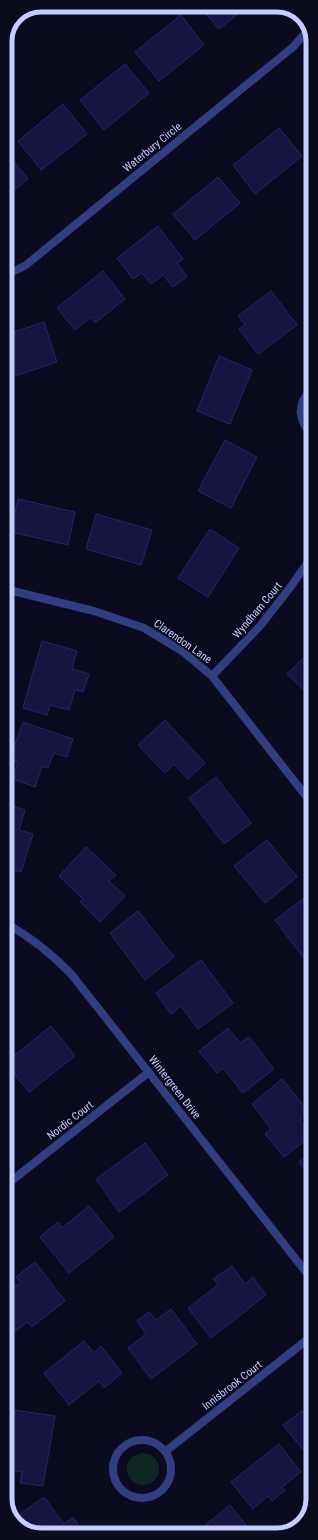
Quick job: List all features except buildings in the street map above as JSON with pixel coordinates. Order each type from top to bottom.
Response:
[{"type":"street","name":"Waterbury Circle","points":[[12,272],[26,265],[287,52],[305,34]]},
{"type":"street","points":[[306,395],[302,402],[300,411],[302,421],[306,429]]},
{"type":"street","name":"Wyndham Court","points":[[212,676],[260,626],[306,565]]},
{"type":"street","name":"Clarendon Lane","points":[[12,590],[94,611],[144,628],[182,651],[212,676],[306,797]]},
{"type":"street","name":"Wintergreen Drive","points":[[12,926],[20,930],[42,946],[72,975],[306,1272]]},
{"type":"street","name":"Nordic Court","points":[[12,1180],[149,1072]]},
{"type":"street","name":"Innisbrook Court","points":[[166,1451],[306,1341]]},
{"type":"street","points":[[150,1441],[166,1451],[172,1470],[170,1479],[165,1488],[154,1496],[139,1499],[122,1491],[116,1483],[113,1474],[113,1464],[117,1455],[123,1448],[131,1442],[150,1441]]},
{"type":"green space","points":[[140,1453],[146,1453],[155,1457],[159,1469],[155,1481],[146,1485],[140,1485],[131,1481],[127,1472],[127,1466],[131,1457]]}]
